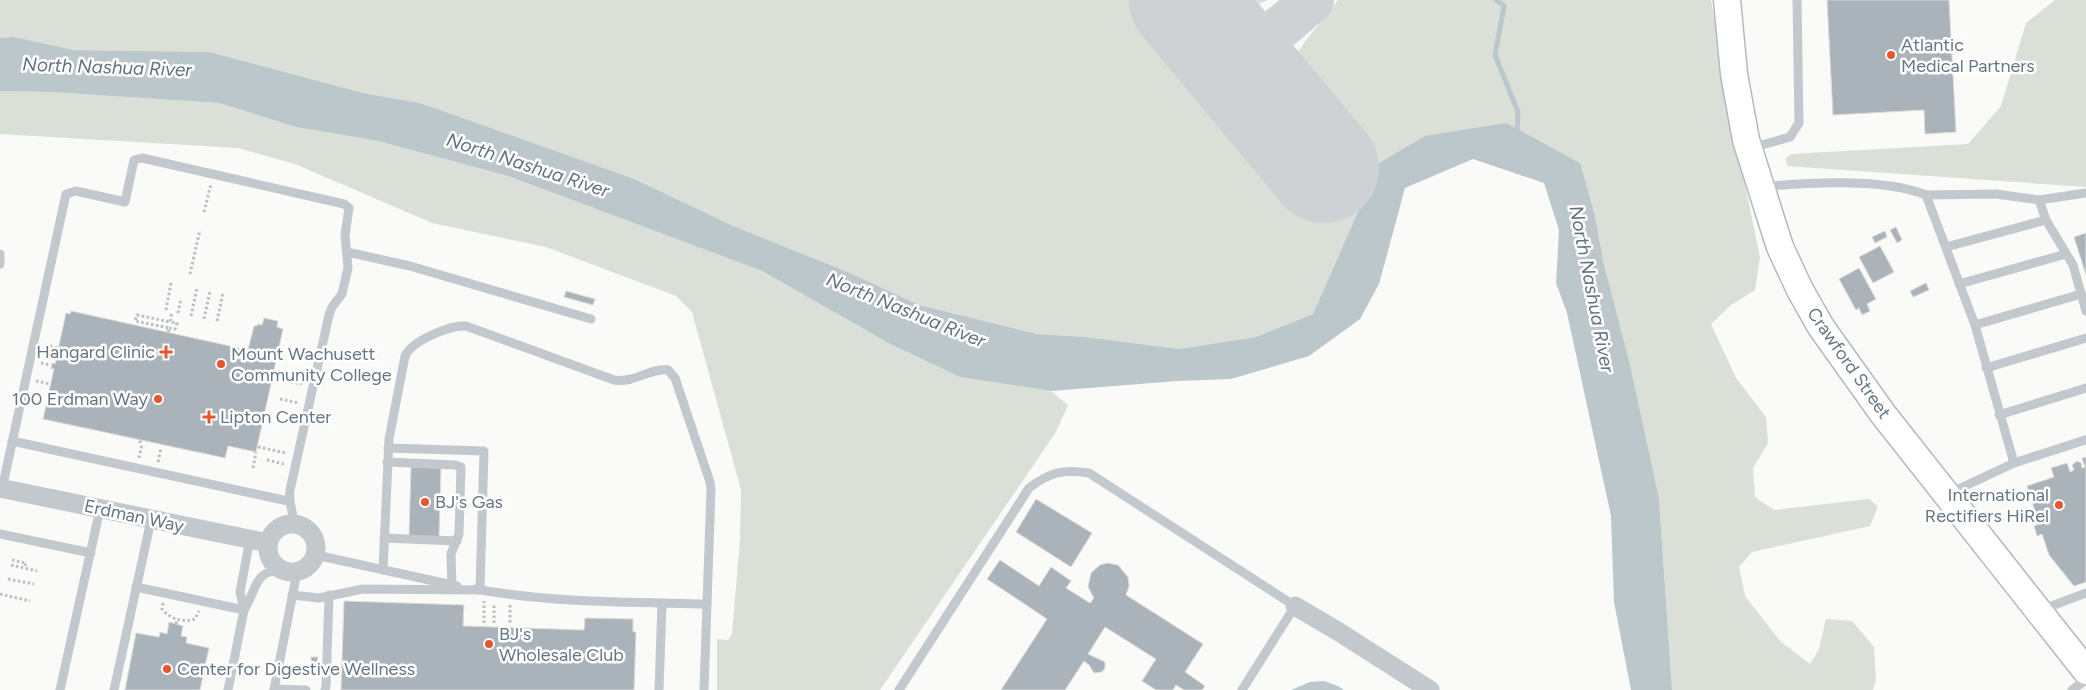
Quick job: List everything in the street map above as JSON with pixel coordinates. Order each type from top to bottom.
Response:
[{"type":"main road","name":"Crawford Street","points":[[1727,0],[1734,74],[1749,149],[1780,247],[1800,290],[1821,327],[1883,414],[2086,671]]},
{"type":"street","name":"Erdman Way","points":[[1,491],[259,541]]},
{"type":"street","points":[[293,524],[306,527],[312,534],[316,543],[316,555],[306,568],[290,570],[272,561],[268,552],[259,541],[272,534],[278,527],[293,524]]},
{"type":"street","points":[[1295,606],[1430,690]]},
{"type":"lane","points":[[1749,149],[1790,137],[1799,123],[1797,0]]},
{"type":"lane","points":[[1,491],[64,198],[69,192],[76,191],[125,202],[133,164],[138,158],[348,205],[350,213],[345,235],[348,268],[343,289],[330,311],[295,467],[288,501],[294,518],[293,524]]},
{"type":"lane","points":[[1760,188],[1805,182],[1884,185],[1912,190],[1926,195],[1996,194],[2039,200],[2086,193]]},
{"type":"lane","points":[[1926,195],[1974,325],[2014,464]]},
{"type":"lane","points":[[2039,200],[2046,220],[2072,265],[2086,311]]},
{"type":"lane","points":[[1946,247],[2046,220]]},
{"type":"lane","points":[[347,252],[410,266],[592,319]]},
{"type":"lane","points":[[0,254],[0,264]]},
{"type":"lane","points":[[1959,284],[2066,254]]},
{"type":"lane","points":[[1974,325],[2081,294]]},
{"type":"lane","points":[[383,570],[390,429],[408,351],[412,347],[452,326],[473,327],[614,380],[628,381],[657,370],[668,370],[675,378],[710,482],[704,690]]},
{"type":"lane","points":[[1986,368],[2086,338]]},
{"type":"lane","points":[[1999,415],[2086,388]]},
{"type":"lane","points":[[1947,494],[2014,464],[2085,440]]},
{"type":"lane","points":[[12,441],[288,501]]},
{"type":"lane","points":[[388,448],[484,451],[486,591]]},
{"type":"lane","points":[[388,462],[455,464],[461,467],[459,534],[451,554],[452,587]]},
{"type":"lane","points":[[899,690],[1029,488],[1042,478],[1057,472],[1074,470],[1089,473],[1295,606],[1242,690]]},
{"type":"lane","points":[[60,690],[100,509]]},
{"type":"lane","points":[[114,690],[151,520]]},
{"type":"lane","points":[[0,534],[91,553]]},
{"type":"lane","points":[[384,538],[457,541]]},
{"type":"lane","points":[[244,610],[240,592],[259,541]]},
{"type":"lane","points":[[316,555],[452,587],[510,595],[565,600],[707,604]]},
{"type":"lane","points":[[228,690],[244,610],[250,600],[256,582],[262,576],[274,570],[290,570],[292,595],[274,689],[306,690]]},
{"type":"lane","points":[[136,587],[244,610]]},
{"type":"lane","points":[[292,595],[319,598],[363,589],[452,587]]},
{"type":"lane","points":[[2038,611],[2086,593]]},
{"type":"lane","points":[[324,690],[326,688],[328,595]]},
{"type":"lane","points":[[659,690],[662,603]]},
{"type":"lane","points":[[2072,690],[2086,680]]},
{"type":"path","points":[[204,212],[213,174]]},
{"type":"path","points":[[190,274],[200,230]]},
{"type":"path","points":[[166,310],[171,283]]},
{"type":"path","points":[[191,316],[197,288]]},
{"type":"path","points":[[204,318],[210,291]]},
{"type":"path","points":[[217,321],[223,293]]},
{"type":"path","points":[[178,313],[180,298]]},
{"type":"path","points":[[170,322],[172,312]]},
{"type":"path","points":[[137,315],[170,322],[177,323],[176,329],[169,330],[135,321],[137,315]]},
{"type":"path","points":[[44,345],[59,348]]},
{"type":"path","points":[[273,378],[280,380]]},
{"type":"path","points":[[280,399],[309,405]]},
{"type":"path","points":[[258,447],[298,456]]},
{"type":"path","points":[[253,468],[256,452]]},
{"type":"path","points":[[267,460],[295,467]]},
{"type":"path","points":[[12,560],[26,563],[24,568]]},
{"type":"path","points":[[11,565],[37,571]]},
{"type":"path","points":[[8,579],[34,584]]},
{"type":"path","points":[[484,623],[486,591]]},
{"type":"path","points":[[486,591],[494,624]]},
{"type":"path","points":[[165,593],[162,609],[166,614],[177,619],[188,621],[195,619],[201,601]]},
{"type":"path","points":[[0,594],[30,602]]},
{"type":"path","points":[[510,595],[510,624]]},
{"type":"path","points":[[176,624],[177,619]]},
{"type":"shaded area","points":[[0,0],[1136,0],[1298,195],[1355,145],[1289,66],[1306,40],[1338,0],[1711,0],[1733,126],[1760,257],[1755,290],[1731,305],[1711,324],[1736,378],[1766,417],[1768,443],[1753,468],[1755,497],[1774,510],[1869,499],[1878,507],[1870,526],[1752,552],[1739,567],[1745,596],[1780,641],[1810,664],[1819,649],[1826,619],[1852,621],[1874,647],[1876,680],[1873,690],[1672,690],[1659,499],[1604,265],[1595,216],[1506,123],[1376,165],[1313,314],[1256,337],[1179,349],[1086,337],[1037,334],[919,305],[850,273],[420,103],[363,93],[210,52],[74,50],[14,37],[0,38]]},
{"type":"shaded area","points":[[1234,0],[1268,0],[1243,11]]},
{"type":"shaded area","points":[[2055,0],[2086,0],[2086,187],[1787,166],[1786,158],[1791,154],[1968,144],[2001,106],[2026,23]]},
{"type":"shaded area","points":[[0,91],[50,92],[219,103],[296,127],[378,141],[508,176],[762,271],[892,345],[960,377],[1051,391],[1068,405],[1056,432],[880,690],[717,690],[717,639],[728,640],[732,634],[740,540],[741,490],[692,312],[676,296],[546,247],[432,223],[295,164],[238,148],[0,134]]},
{"type":"water","name":"North Nashua River","points":[[14,37],[74,50],[210,52],[363,93],[420,103],[634,179],[733,226],[850,273],[919,305],[1037,334],[1086,337],[1179,349],[1256,337],[1313,314],[1376,165],[1425,136],[1506,123],[1580,163],[1595,216],[1604,265],[1630,365],[1659,499],[1672,690],[1631,690],[1614,602],[1611,516],[1567,313],[1556,283],[1559,230],[1544,183],[1473,159],[1405,188],[1379,284],[1360,319],[1309,356],[1231,379],[1177,381],[1051,391],[960,377],[892,345],[762,271],[508,176],[378,141],[296,127],[219,103],[50,92],[0,91],[0,38]]},
{"type":"water","points":[[1324,681],[1344,690],[1291,690],[1310,682]]},
{"type":"building","name":"Atlantic Medical Partners","points":[[1827,0],[1949,0],[1956,132],[1925,134],[1924,110],[1833,115]]},
{"type":"building","points":[[1896,227],[1902,240],[1897,243],[1890,230]]},
{"type":"building","points":[[1885,231],[1887,237],[1875,243],[1872,237]]},
{"type":"building","points":[[2086,233],[2086,275],[2074,237]]},
{"type":"building","points":[[1880,246],[1894,272],[1873,283],[1859,257]]},
{"type":"building","points":[[1859,268],[1876,299],[1867,304],[1870,311],[1862,315],[1859,308],[1856,310],[1839,279]]},
{"type":"building","points":[[1926,283],[1929,290],[1913,297],[1910,291]]},
{"type":"building","points":[[566,291],[595,299],[593,305],[564,297]]},
{"type":"building","name":"100 Erdman Way","points":[[71,311],[248,350],[254,326],[262,325],[264,318],[278,321],[277,327],[283,329],[256,452],[228,446],[225,458],[43,419],[54,369],[51,369],[52,363],[55,364],[66,313],[70,314]]},
{"type":"building","name":"International Rectifiers HiRel","points":[[2086,457],[2086,582],[2074,586],[2049,555],[2042,534],[2037,536],[2034,526],[2039,524],[2027,486],[2054,477],[2051,468],[2067,463],[2070,472],[2074,470],[2072,465],[2077,461],[2081,463],[2082,468],[2085,467],[2082,458]]},
{"type":"building","name":"BJ's Gas","points":[[411,467],[441,468],[439,537],[409,536]]},
{"type":"building","points":[[1036,499],[1092,533],[1071,567],[1016,532]]},
{"type":"building","points":[[1000,560],[1039,586],[1051,567],[1071,581],[1066,588],[1090,603],[1094,598],[1088,587],[1091,573],[1100,565],[1107,563],[1118,565],[1128,577],[1129,586],[1126,595],[1203,644],[1185,672],[1205,686],[1202,690],[1184,690],[1176,685],[1173,690],[1156,690],[1142,681],[1156,659],[1105,627],[1088,654],[1105,662],[1105,668],[1102,672],[1094,673],[1084,661],[1065,690],[1001,690],[1047,619],[987,579]]},
{"type":"building","name":"BJ's Wholesale Club","points":[[344,601],[464,605],[463,626],[584,630],[585,618],[633,619],[633,632],[636,632],[634,690],[341,690]]},
{"type":"building","name":"Center for Digestive Wellness","points":[[169,622],[183,626],[181,636],[187,637],[186,643],[209,648],[200,690],[125,690],[136,633],[159,637],[160,632],[167,634]]},
{"type":"building","points":[[311,657],[318,657],[314,676],[312,676]]},
{"type":"waterway","points":[[1496,0],[1504,6],[1495,55],[1518,112],[1517,135]]},
{"type":"taxiway","points":[[1204,23],[1231,41],[1243,43],[1254,41],[1265,37],[1285,24],[1312,0]]},
{"type":"runway","points":[[1184,0],[1324,168]]},
{"type":"place","name":"Atlantic Medical Partners","points":[[1891,55]]},
{"type":"place","name":"Hangard Clinic","points":[[166,352]]},
{"type":"place","name":"Mount Wachusett Community College","points":[[221,364]]},
{"type":"place","name":"100 Erdman Way","points":[[158,399]]},
{"type":"place","name":"Lipton Center","points":[[209,417]]},
{"type":"place","name":"BJ's Gas","points":[[425,502]]},
{"type":"place","name":"International Rectifiers HiRel","points":[[2059,505]]},
{"type":"place","name":"BJ's Wholesale Club","points":[[489,644]]},
{"type":"place","name":"Center for Digestive Wellness","points":[[167,669]]}]
